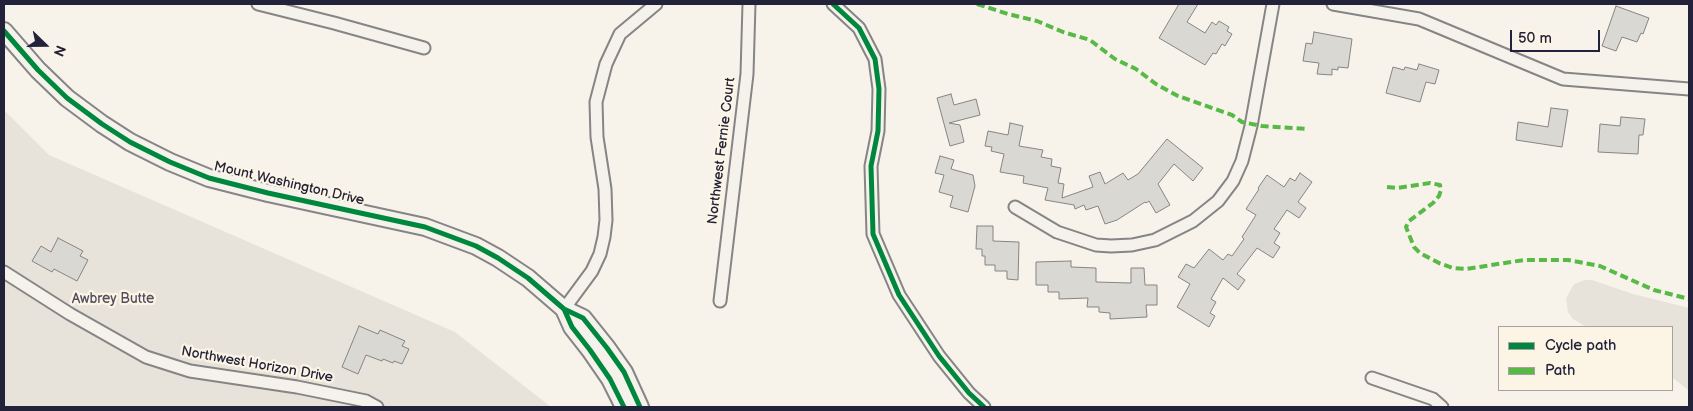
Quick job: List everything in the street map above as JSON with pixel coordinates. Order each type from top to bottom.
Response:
[{"type":"main road","name":"Mount Washington Drive","points":[[4,31],[38,70],[67,98],[130,142],[170,162],[217,180],[268,193],[393,219],[448,234],[498,258],[528,278],[564,310],[583,318],[624,372],[640,407]]},
{"type":"main road","name":"Mount Washington Drive","points":[[564,310],[572,327],[610,379],[624,407]]},
{"type":"street","points":[[258,4],[424,48]]},
{"type":"street","points":[[564,310],[592,271],[600,254],[604,237],[606,220],[605,189],[597,137],[596,102],[606,64],[620,34],[656,4]]},
{"type":"street","name":"Northwest Fernie Court","points":[[720,301],[747,74],[749,4]]},
{"type":"street","points":[[833,4],[859,28],[875,59],[879,89],[878,131],[871,166],[873,234],[899,295],[939,356],[969,393],[984,407]]},
{"type":"street","points":[[1015,208],[1058,232],[1096,245],[1132,246],[1155,240],[1193,221],[1218,201],[1233,181],[1242,162],[1251,126],[1273,4]]},
{"type":"street","points":[[1333,4],[1419,19],[1563,80],[1689,89]]},
{"type":"street","name":"Northwest Horizon Drive","points":[[4,272],[70,314],[146,357],[190,371],[297,387],[366,401],[377,407]]},
{"type":"street","points":[[1372,378],[1434,399],[1442,407]]},
{"type":"green space","name":"Awbrey Butte","points":[[4,110],[49,155],[455,332],[551,407],[4,407]]},
{"type":"green space","points":[[1585,280],[1592,280],[1633,294],[1689,308],[1689,391],[1673,378],[1673,326],[1584,326],[1573,319],[1568,312],[1566,298],[1574,284]]},
{"type":"building","points":[[1179,4],[1198,4],[1187,22],[1205,33],[1212,22],[1216,25],[1219,21],[1229,27],[1227,31],[1232,34],[1225,46],[1222,44],[1216,54],[1213,53],[1205,65],[1159,38]]},
{"type":"building","points":[[1616,6],[1649,18],[1643,34],[1641,33],[1637,42],[1622,37],[1616,51],[1602,46]]},
{"type":"building","points":[[1314,32],[1352,39],[1348,68],[1338,67],[1338,70],[1332,69],[1332,75],[1317,74],[1319,63],[1303,61],[1306,43],[1312,44]]},
{"type":"building","points":[[1419,64],[1439,70],[1435,84],[1426,82],[1420,102],[1386,93],[1393,67],[1404,70],[1405,67],[1417,70]]},
{"type":"building","points":[[951,94],[954,105],[976,99],[980,115],[949,123],[960,125],[964,142],[950,146],[937,98]]},
{"type":"building","points":[[1551,108],[1568,110],[1562,147],[1516,140],[1518,122],[1548,127]]},
{"type":"building","points":[[1621,117],[1645,119],[1643,135],[1639,135],[1638,154],[1598,152],[1600,124],[1620,126]]},
{"type":"building","points":[[1010,123],[1023,126],[1019,146],[1043,150],[1041,157],[1052,159],[1051,166],[1061,168],[1058,183],[1064,184],[1062,198],[1093,187],[1089,176],[1100,172],[1105,184],[1123,173],[1128,180],[1138,174],[1167,139],[1203,168],[1193,181],[1174,164],[1158,184],[1170,205],[1156,213],[1149,201],[1145,202],[1117,220],[1105,224],[1098,206],[1086,210],[1084,205],[1075,209],[1074,205],[1045,200],[1048,188],[1023,183],[1024,176],[1000,172],[1004,154],[991,151],[992,147],[985,146],[988,131],[1008,135]]},
{"type":"building","points":[[940,156],[954,160],[951,169],[973,175],[975,186],[968,212],[950,207],[953,196],[939,192],[944,175],[935,173]]},
{"type":"building","points":[[1300,173],[1312,182],[1298,202],[1306,208],[1299,218],[1287,210],[1274,229],[1280,233],[1274,243],[1280,247],[1273,258],[1257,248],[1237,274],[1245,280],[1238,290],[1223,278],[1211,299],[1216,302],[1210,313],[1215,316],[1209,327],[1177,307],[1190,284],[1178,277],[1186,264],[1194,268],[1209,249],[1223,260],[1228,254],[1232,256],[1244,239],[1242,237],[1256,215],[1246,209],[1267,175],[1284,187],[1290,178],[1295,181]]},
{"type":"building","points":[[977,226],[993,226],[993,241],[1019,242],[1018,280],[1007,279],[1007,271],[995,271],[995,265],[985,265],[985,256],[982,256],[982,249],[976,249]]},
{"type":"building","points":[[58,238],[83,251],[80,256],[88,260],[77,281],[54,269],[52,272],[32,261],[41,246],[51,252]]},
{"type":"building","points":[[1071,261],[1071,267],[1096,268],[1096,282],[1131,283],[1131,268],[1144,268],[1145,285],[1157,285],[1157,305],[1146,305],[1147,317],[1110,319],[1110,313],[1099,312],[1099,307],[1087,307],[1088,298],[1059,299],[1059,292],[1048,292],[1048,285],[1036,285],[1036,262]]},
{"type":"building","points":[[359,326],[378,334],[380,330],[405,341],[402,346],[409,349],[402,364],[383,359],[382,361],[366,355],[358,374],[342,367]]},
{"type":"marked path","points":[[977,4],[1037,21],[1063,32],[1090,40],[1115,59],[1136,69],[1156,84],[1178,96],[1232,115],[1242,122],[1262,126],[1307,129]]},
{"type":"marked path","points":[[1387,187],[1397,188],[1430,183],[1440,185],[1439,196],[1433,203],[1409,221],[1406,227],[1414,247],[1420,253],[1439,263],[1453,268],[1466,269],[1524,260],[1568,260],[1600,266],[1654,290],[1689,299]]},
{"type":"cycle path","points":[[833,4],[859,28],[875,59],[879,89],[878,131],[871,166],[873,234],[899,295],[939,356],[969,393],[984,407]]},
{"type":"cycle path","points":[[4,31],[38,70],[67,98],[130,142],[170,162],[209,178],[268,193],[425,227],[476,246],[498,258],[528,278],[564,309],[583,318],[624,372],[640,407]]},
{"type":"cycle path","points":[[564,309],[572,327],[610,379],[624,407]]}]
